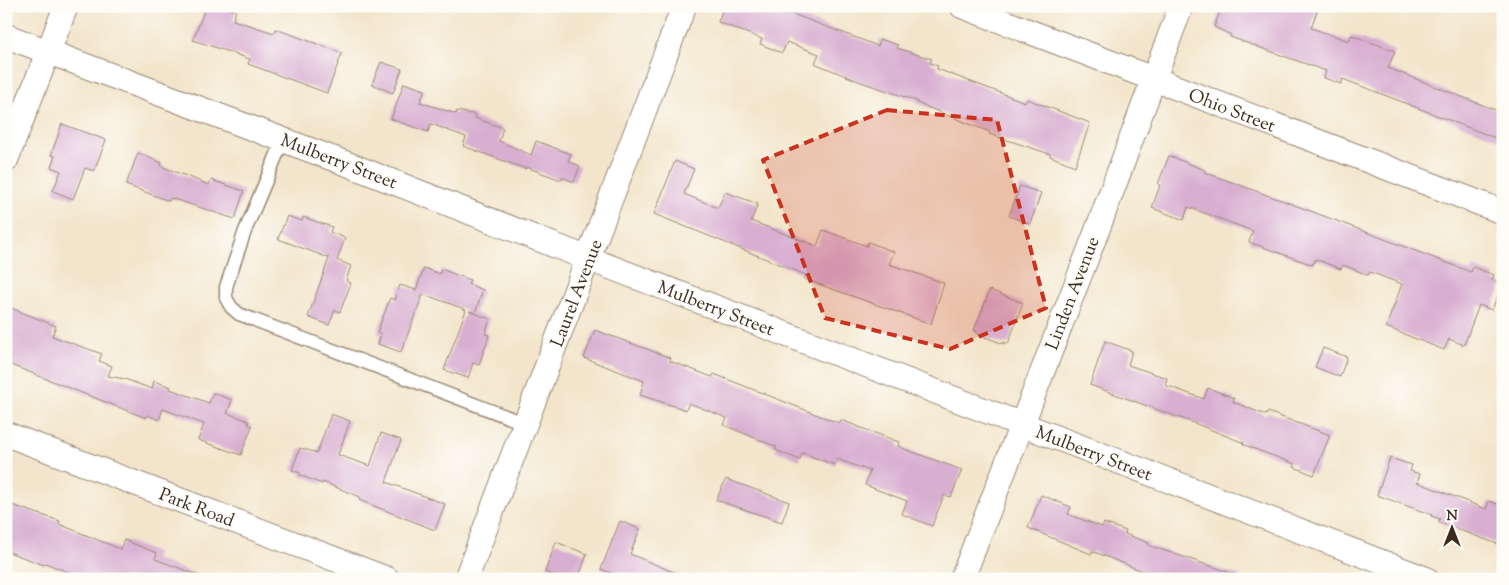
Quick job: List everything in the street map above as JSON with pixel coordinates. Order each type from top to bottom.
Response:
[{"type":"street","points":[[6,160],[66,6]]},
{"type":"street","name":"Laurel Avenue","points":[[466,579],[684,6]]},
{"type":"street","name":"Ohio Street","points":[[962,6],[1503,212]]},
{"type":"street","name":"Linden Avenue","points":[[962,579],[1020,425],[1098,228],[1181,6]]},
{"type":"street","name":"Mulberry Street","points":[[6,36],[283,140],[1020,425],[1426,579]]},
{"type":"street","name":"Park Road","points":[[6,434],[388,579]]},
{"type":"lane","points":[[283,140],[246,231],[226,287],[226,298],[231,307],[239,314],[526,424]]},
{"type":"highlighted area","points":[[887,110],[997,120],[1046,308],[950,349],[825,318],[763,160]]},
{"type":"building","points":[[206,6],[224,6],[236,11],[233,20],[274,33],[276,29],[342,53],[327,93],[248,64],[250,59],[193,40]]},
{"type":"building","points":[[724,6],[766,6],[786,15],[787,12],[878,46],[880,39],[898,45],[897,48],[932,59],[930,63],[938,66],[937,69],[1025,102],[1027,99],[1090,123],[1075,166],[1050,156],[1050,154],[989,134],[990,132],[917,103],[917,101],[819,65],[815,63],[819,54],[787,42],[782,53],[760,44],[762,39],[718,22]]},
{"type":"building","points":[[1222,6],[1319,6],[1311,28],[1349,41],[1351,35],[1395,51],[1388,68],[1503,113],[1503,141],[1343,79],[1341,84],[1324,78],[1326,71],[1230,37],[1231,35],[1214,27]]},
{"type":"building","points":[[381,62],[402,69],[393,93],[372,84]]},
{"type":"building","points":[[404,83],[425,90],[420,102],[456,114],[457,111],[476,115],[475,118],[503,128],[499,141],[531,155],[536,141],[571,154],[568,161],[580,166],[574,182],[562,177],[561,180],[526,167],[526,169],[463,146],[466,137],[431,124],[428,132],[391,119]]},
{"type":"building","points":[[62,124],[106,140],[94,171],[85,168],[73,199],[53,191],[61,171],[51,167],[55,156],[51,155]]},
{"type":"building","points":[[138,153],[162,163],[161,166],[209,185],[211,180],[244,191],[235,219],[171,198],[169,201],[126,185]]},
{"type":"building","points":[[1169,156],[1205,170],[1204,172],[1471,272],[1473,267],[1494,275],[1492,280],[1502,284],[1492,310],[1479,305],[1464,345],[1449,339],[1444,350],[1386,327],[1402,284],[1370,272],[1368,275],[1343,265],[1341,269],[1315,259],[1313,265],[1249,242],[1253,231],[1188,207],[1184,220],[1152,208],[1160,185],[1158,184]]},
{"type":"building","points":[[675,161],[694,169],[684,194],[718,208],[725,192],[758,204],[751,221],[817,246],[823,230],[867,246],[868,242],[894,252],[889,264],[944,283],[931,324],[804,279],[806,275],[654,214]]},
{"type":"building","points":[[1020,186],[1041,193],[1030,224],[1009,216]]},
{"type":"building","points":[[287,216],[302,221],[303,217],[332,227],[330,232],[345,238],[337,260],[351,266],[346,281],[351,283],[340,312],[335,310],[329,325],[308,317],[329,258],[278,239]]},
{"type":"building","points":[[424,268],[440,274],[441,269],[470,280],[468,284],[483,290],[475,313],[469,311],[490,319],[485,334],[489,335],[479,365],[473,363],[468,378],[444,370],[466,310],[459,307],[423,294],[401,352],[378,344],[381,334],[377,333],[390,298],[395,300],[400,285],[416,290]]},
{"type":"building","points":[[990,290],[1023,303],[1008,344],[985,337],[974,330]]},
{"type":"building","points":[[6,306],[56,326],[52,336],[102,354],[99,361],[112,366],[108,376],[125,379],[152,389],[154,381],[209,403],[213,393],[232,400],[227,413],[249,421],[248,424],[252,426],[241,455],[198,440],[204,424],[163,409],[159,420],[147,415],[146,418],[6,363]]},
{"type":"building","points":[[595,330],[671,358],[670,361],[712,377],[714,374],[839,423],[841,420],[899,442],[898,446],[907,450],[962,470],[951,497],[944,495],[932,526],[902,514],[907,501],[865,485],[870,471],[837,459],[835,465],[802,453],[800,460],[775,450],[777,447],[724,425],[727,418],[689,403],[686,410],[640,395],[644,381],[584,358]]},
{"type":"building","points":[[1105,341],[1132,351],[1128,365],[1167,378],[1165,385],[1204,399],[1208,388],[1234,398],[1233,402],[1266,415],[1268,412],[1330,435],[1314,475],[1294,467],[1295,464],[1252,448],[1244,443],[1090,385]]},
{"type":"building","points":[[1323,348],[1347,357],[1340,377],[1315,367]]},
{"type":"building","points":[[331,414],[350,421],[338,455],[370,466],[381,433],[401,440],[386,482],[445,504],[435,530],[359,500],[360,497],[323,482],[322,484],[292,470],[300,448],[317,453]]},
{"type":"building","points":[[1390,458],[1412,465],[1410,471],[1420,474],[1417,482],[1486,509],[1489,501],[1503,506],[1503,546],[1438,522],[1440,519],[1432,515],[1377,495]]},
{"type":"building","points":[[726,479],[789,502],[782,522],[716,500]]},
{"type":"building","points":[[1041,495],[1071,507],[1068,514],[1102,527],[1104,523],[1126,531],[1125,534],[1149,543],[1148,545],[1240,576],[1239,579],[1143,579],[1145,572],[1092,551],[1091,554],[1028,528]]},
{"type":"building","points":[[6,503],[60,521],[59,524],[120,549],[124,540],[157,553],[155,559],[203,577],[203,579],[86,579],[45,563],[44,565],[6,551]]},
{"type":"building","points":[[620,521],[640,529],[630,554],[690,579],[615,579],[616,575],[601,569]]},
{"type":"building","points":[[556,542],[587,554],[578,579],[563,579],[545,572]]}]
